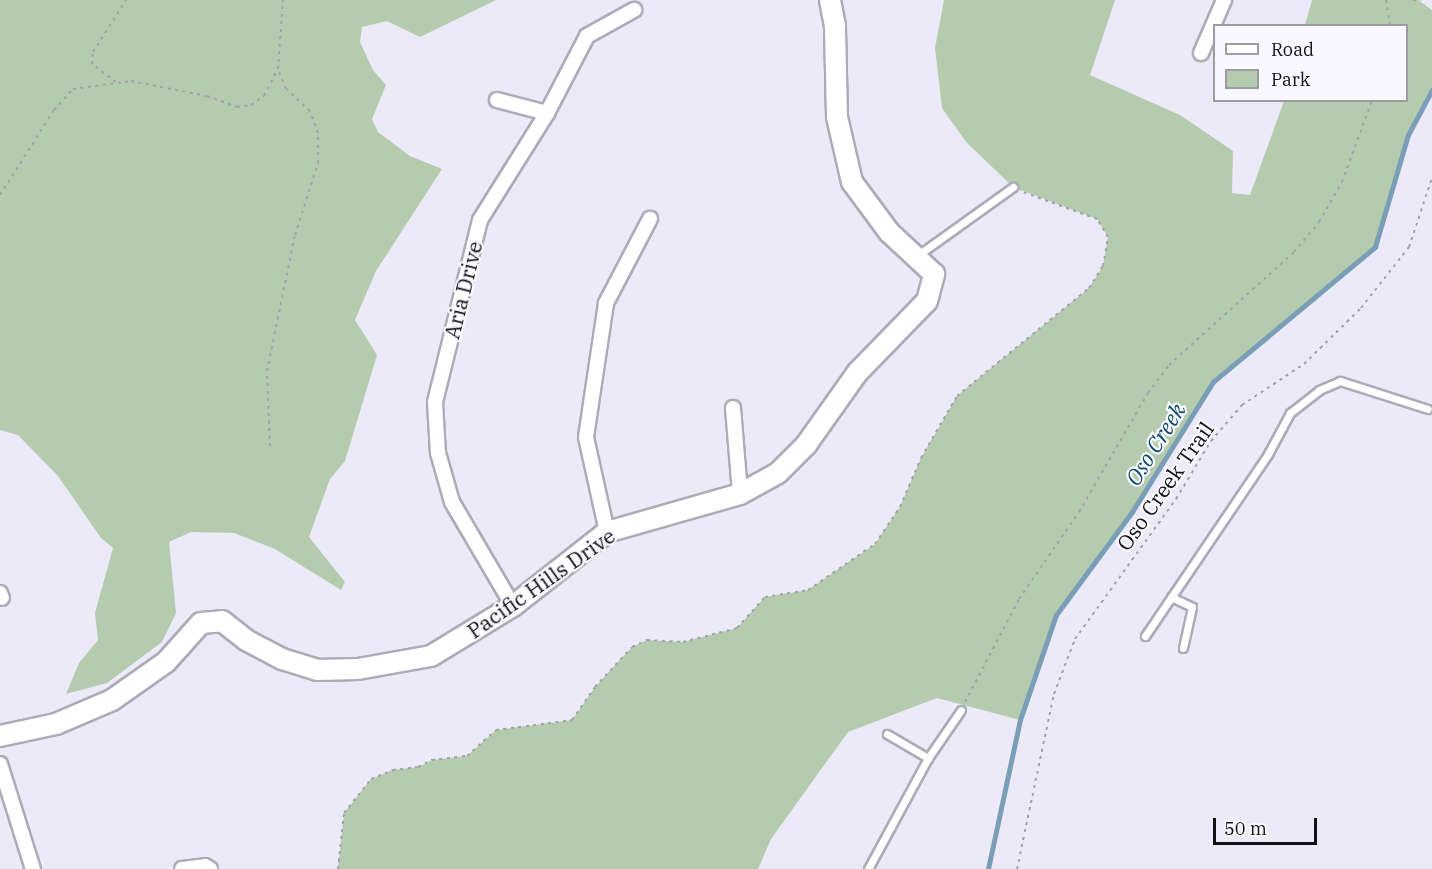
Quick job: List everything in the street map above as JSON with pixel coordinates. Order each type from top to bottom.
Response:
[{"type":"street","name":"Pacific Hills Drive","points":[[0,736],[56,724],[112,700],[166,662],[201,623],[222,621],[246,640],[282,660],[317,670],[358,669],[431,656],[513,606],[607,532],[740,494],[778,472],[806,445],[857,374],[927,301],[934,274],[868,208],[852,182],[843,154],[837,117],[835,26],[830,0]]},
{"type":"street","points":[[1214,24],[1224,0]]},
{"type":"street","name":"Aria Drive","points":[[513,606],[452,502],[438,453],[435,402],[480,220],[547,114],[587,36],[634,10]]},
{"type":"street","points":[[1201,53],[1213,25]]},
{"type":"street","points":[[497,100],[547,114]]},
{"type":"street","points":[[607,532],[586,437],[606,303],[650,219]]},
{"type":"street","points":[[733,408],[740,494]]},
{"type":"street","points":[[0,764],[33,869]]},
{"type":"street","points":[[182,869],[205,866],[210,869]]},
{"type":"lane","points":[[915,257],[1013,187]]},
{"type":"lane","points":[[1144,636],[1268,454],[1290,413],[1319,390],[1340,381],[1428,410]]},
{"type":"lane","points":[[1171,597],[1192,607],[1183,648]]},
{"type":"lane","points":[[868,869],[928,758],[960,710]]},
{"type":"lane","points":[[887,734],[928,758]]},
{"type":"path","points":[[116,82],[92,64],[93,52],[126,0]]},
{"type":"path","points":[[0,195],[62,98],[73,89],[116,82],[168,88],[237,106],[251,105],[264,96],[278,69],[283,0]]},
{"type":"path","points":[[1386,0],[1390,24]]},
{"type":"path","points":[[1413,0],[1421,0]]},
{"type":"path","points":[[270,446],[267,371],[295,235],[318,163],[318,133],[310,111],[286,89],[278,69]]},
{"type":"path","points":[[960,710],[1019,598],[1079,512],[1148,393],[1169,365],[1294,252],[1319,222],[1342,182],[1371,102]]},
{"type":"path","name":"Oso Creek Trail","points":[[1017,869],[1054,694],[1075,639],[1176,499],[1211,441],[1242,405],[1304,364],[1361,308],[1382,282],[1409,247],[1432,178]]},
{"type":"path","points":[[338,869],[344,813],[371,779],[393,770],[418,767],[432,760],[467,756],[496,730],[572,720],[595,687],[632,647],[647,640],[683,642],[737,628],[765,597],[808,590],[875,544],[900,507],[921,458],[957,396],[1089,288],[1103,267],[1108,237],[1097,219],[1013,187]]},
{"type":"green space","points":[[0,0],[496,0],[420,37],[387,21],[362,27],[360,42],[373,70],[386,85],[372,119],[378,132],[410,156],[442,169],[376,271],[355,320],[377,355],[345,461],[330,479],[309,537],[345,582],[341,590],[275,549],[234,533],[191,532],[169,542],[176,613],[162,642],[107,683],[66,694],[79,663],[98,640],[95,613],[113,548],[101,538],[58,476],[18,435],[0,430]]},
{"type":"green space","points":[[944,0],[1115,0],[1090,75],[1180,115],[1233,151],[1232,193],[1250,195],[1284,102],[1408,102],[1408,24],[1305,24],[1312,0],[1418,0],[1432,10],[1432,90],[1408,135],[1375,247],[1213,382],[1132,512],[1056,615],[1020,720],[937,698],[848,732],[771,839],[758,869],[338,869],[344,813],[371,779],[393,770],[418,767],[432,760],[467,756],[496,730],[572,720],[595,687],[632,647],[647,640],[683,642],[737,628],[765,597],[808,590],[875,544],[900,507],[921,458],[957,396],[1089,288],[1103,266],[1108,237],[1097,219],[1013,187],[966,142],[942,108],[935,48]]},
{"type":"waterway","name":"Oso Creek","points":[[988,869],[1020,720],[1056,615],[1132,512],[1213,382],[1375,247],[1408,135],[1432,90]]}]
